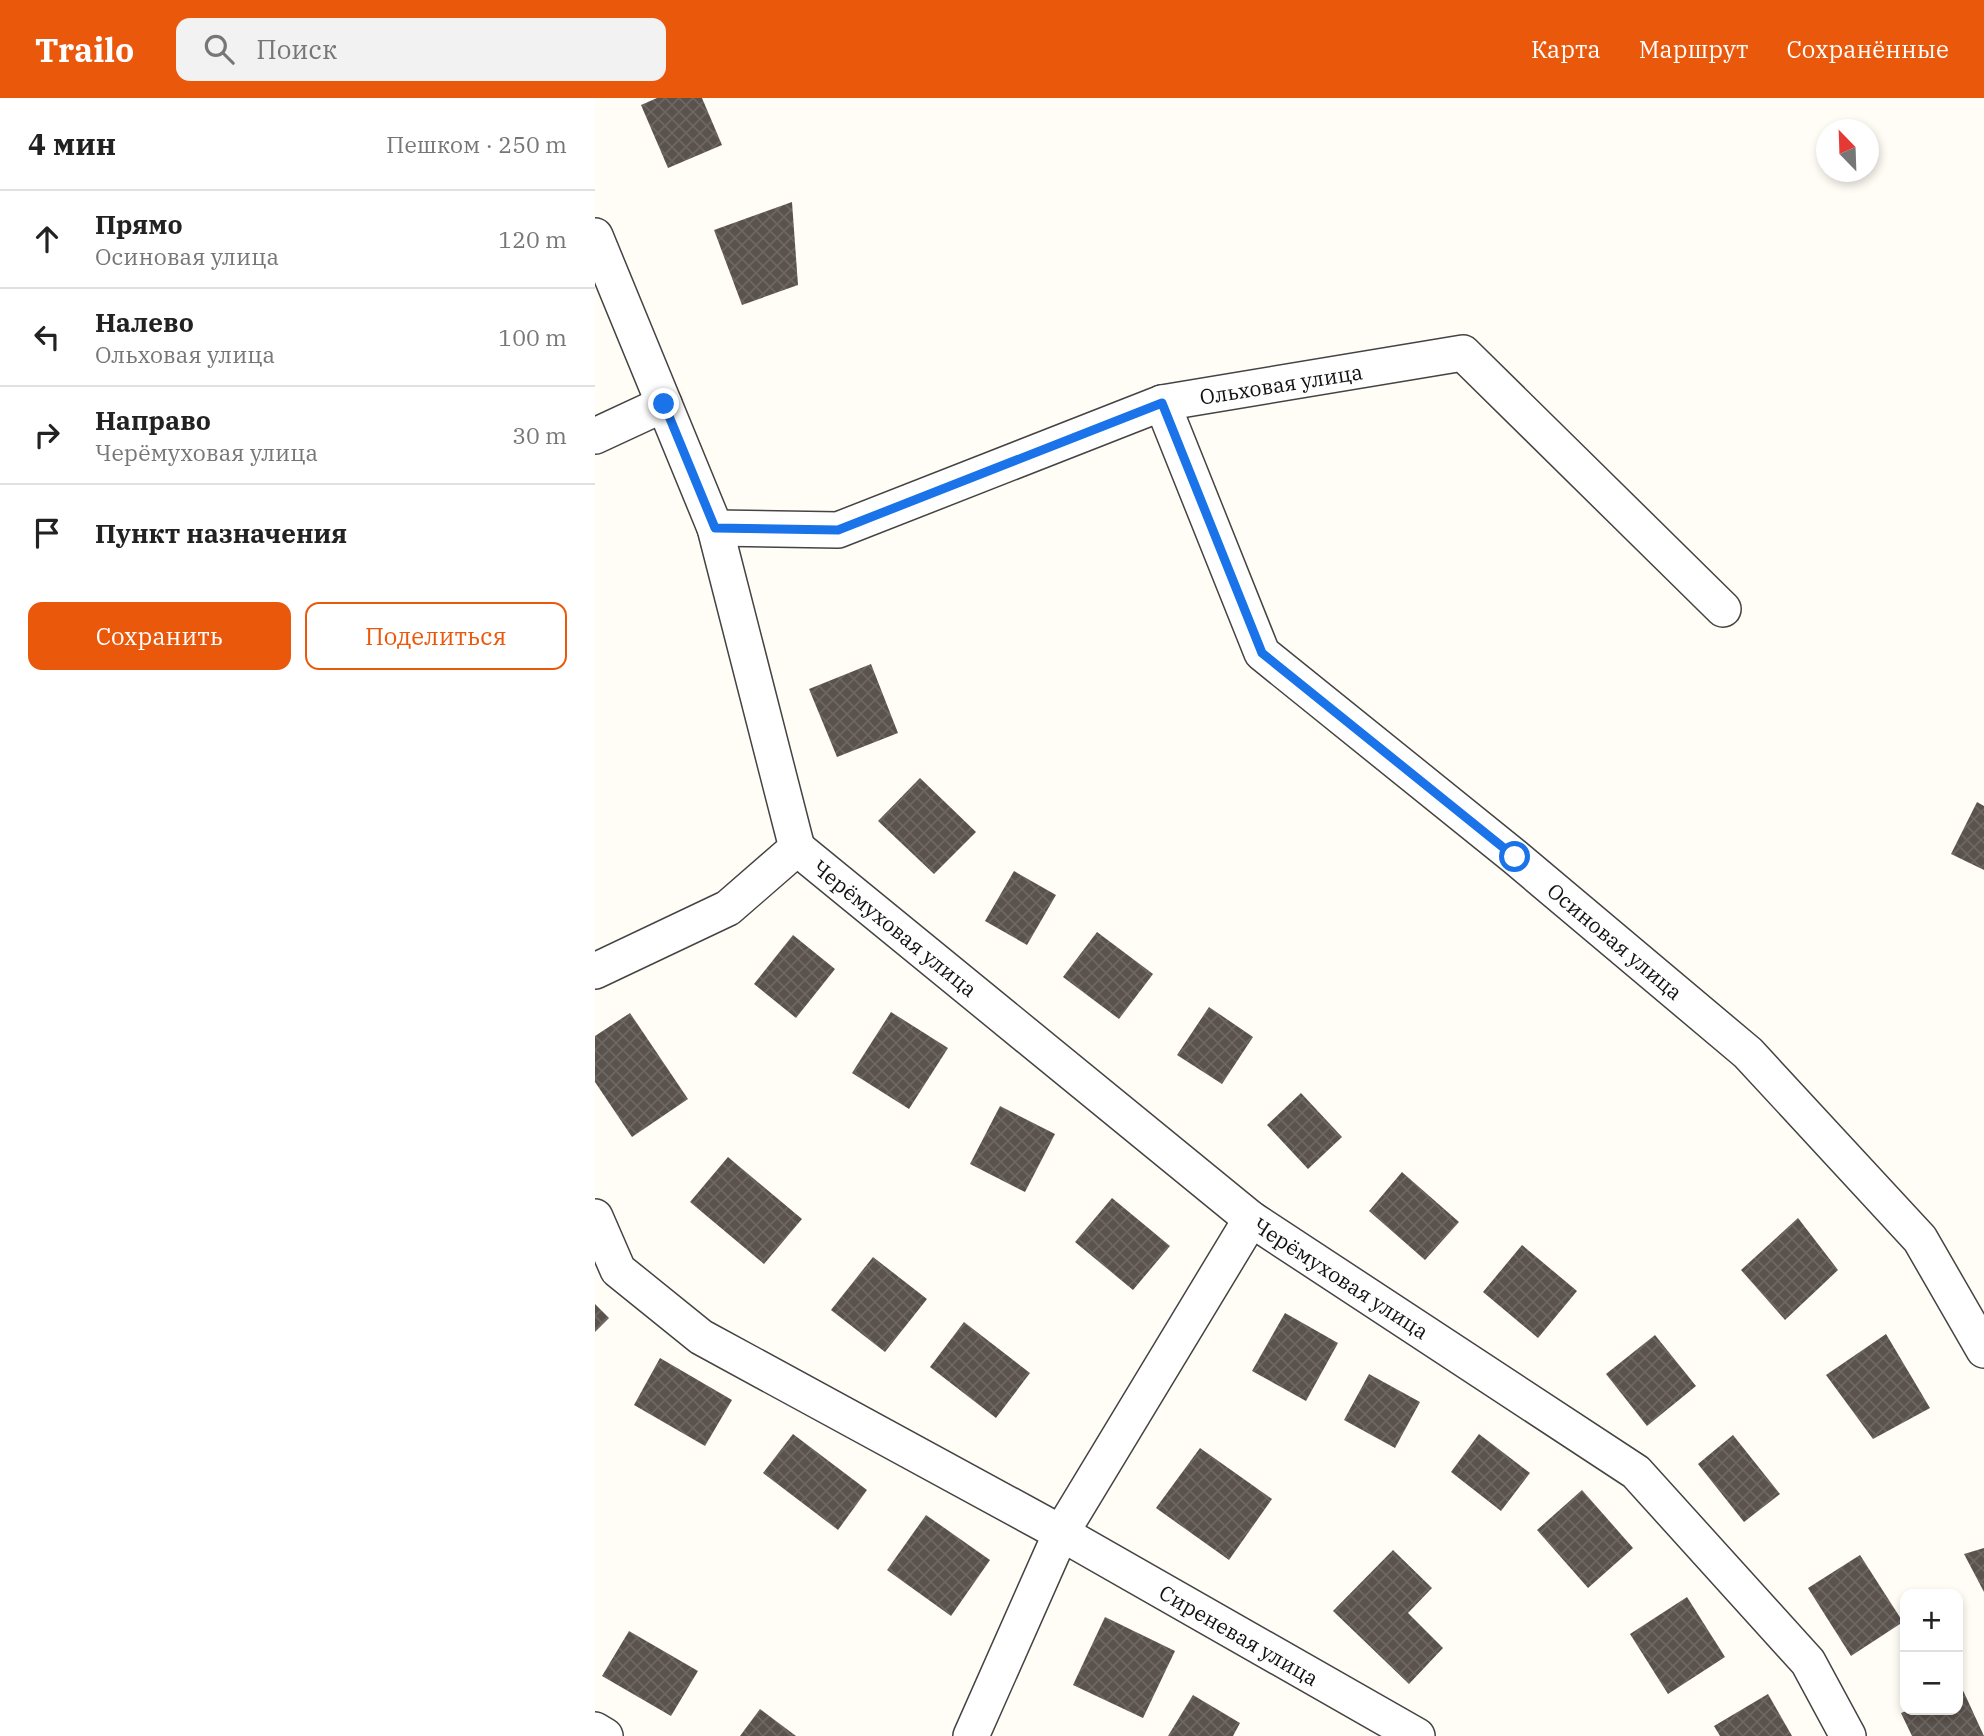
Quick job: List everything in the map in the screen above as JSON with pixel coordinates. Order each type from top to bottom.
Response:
[{"type":"street","points":[[595,236],[715,528],[797,848],[728,908],[595,971]]},
{"type":"street","name":"Ольховая улица","points":[[715,528],[838,530],[1162,403],[1462,353],[1723,609]]},
{"type":"street","name":"Осиновая улица","points":[[1162,403],[1262,653],[1515,857],[1748,1053],[1920,1239],[1984,1350]]},
{"type":"street","points":[[595,436],[664,404]]},
{"type":"street","name":"Черёмуховая улица","points":[[797,848],[1251,1219],[1636,1472],[1808,1662],[1848,1736]]},
{"type":"street","name":"Сиреневая улица","points":[[595,1217],[618,1270],[701,1337],[1061,1533],[1417,1736]]},
{"type":"street","points":[[971,1736],[1061,1533],[1251,1219]]},
{"type":"street","points":[[595,1730],[605,1736]]},
{"type":"building","points":[[657,98],[702,98],[722,145],[668,168],[641,105]]},
{"type":"building","points":[[792,202],[798,285],[742,305],[714,230]]},
{"type":"building","points":[[871,664],[898,733],[837,757],[809,689]]},
{"type":"building","points":[[920,778],[976,832],[934,874],[878,821]]},
{"type":"building","points":[[1977,802],[1984,806],[1984,870],[1951,854]]},
{"type":"building","points":[[1014,871],[1056,895],[1027,945],[985,921]]},
{"type":"building","points":[[1097,932],[1153,974],[1119,1019],[1063,977]]},
{"type":"building","points":[[793,935],[835,969],[796,1018],[754,984]]},
{"type":"building","points":[[1209,1007],[1253,1037],[1222,1084],[1177,1055]]},
{"type":"building","points":[[891,1012],[948,1048],[909,1109],[852,1073]]},
{"type":"building","points":[[630,1013],[688,1099],[632,1137],[595,1082],[595,1036]]},
{"type":"building","points":[[1301,1093],[1342,1137],[1308,1169],[1267,1125]]},
{"type":"building","points":[[1000,1106],[1055,1134],[1025,1192],[970,1164]]},
{"type":"building","points":[[728,1157],[802,1219],[764,1264],[690,1202]]},
{"type":"building","points":[[1402,1172],[1459,1222],[1425,1260],[1369,1211]]},
{"type":"building","points":[[1112,1198],[1170,1246],[1133,1290],[1075,1242]]},
{"type":"building","points":[[1798,1218],[1838,1270],[1785,1320],[1741,1270]]},
{"type":"building","points":[[1522,1245],[1577,1291],[1538,1338],[1483,1292]]},
{"type":"building","points":[[873,1257],[927,1299],[885,1352],[831,1310]]},
{"type":"building","points":[[595,1304],[609,1318],[595,1332]]},
{"type":"building","points":[[1285,1313],[1338,1343],[1306,1401],[1252,1371]]},
{"type":"building","points":[[964,1322],[1030,1373],[996,1418],[930,1367]]},
{"type":"building","points":[[1886,1334],[1930,1408],[1873,1439],[1826,1375]]},
{"type":"building","points":[[1655,1335],[1696,1386],[1647,1426],[1606,1374]]},
{"type":"building","points":[[660,1358],[732,1400],[705,1446],[634,1405]]},
{"type":"building","points":[[1369,1374],[1420,1402],[1395,1448],[1344,1420]]},
{"type":"building","points":[[793,1434],[867,1490],[838,1530],[763,1473]]},
{"type":"building","points":[[1479,1434],[1530,1473],[1501,1511],[1451,1472]]},
{"type":"building","points":[[1733,1435],[1780,1494],[1744,1522],[1698,1464]]},
{"type":"building","points":[[1200,1448],[1272,1499],[1229,1560],[1156,1508]]},
{"type":"building","points":[[1582,1490],[1633,1548],[1588,1588],[1537,1530]]},
{"type":"building","points":[[926,1515],[990,1560],[951,1616],[887,1570]]},
{"type":"building","points":[[1984,1548],[1984,1592],[1964,1554]]},
{"type":"building","points":[[1393,1550],[1432,1588],[1408,1613],[1443,1648],[1409,1684],[1333,1611]]},
{"type":"building","points":[[1860,1555],[1900,1617],[1900,1624],[1851,1656],[1808,1588]]},
{"type":"building","points":[[1687,1597],[1725,1657],[1668,1694],[1630,1634]]},
{"type":"building","points":[[1105,1617],[1175,1651],[1143,1718],[1073,1685]]},
{"type":"building","points":[[629,1631],[698,1671],[671,1716],[602,1676]]},
{"type":"building","points":[[1963,1690],[1984,1736],[1912,1736],[1902,1715],[1963,1715]]},
{"type":"building","points":[[1768,1694],[1792,1736],[1720,1736],[1714,1726]]},
{"type":"building","points":[[1193,1695],[1240,1723],[1233,1736],[1168,1736]]},
{"type":"building","points":[[760,1709],[796,1736],[740,1736]]},
{"type":"route","points":[[664,404],[715,528],[838,530],[1162,403],[1262,653],[1515,857]]}]
